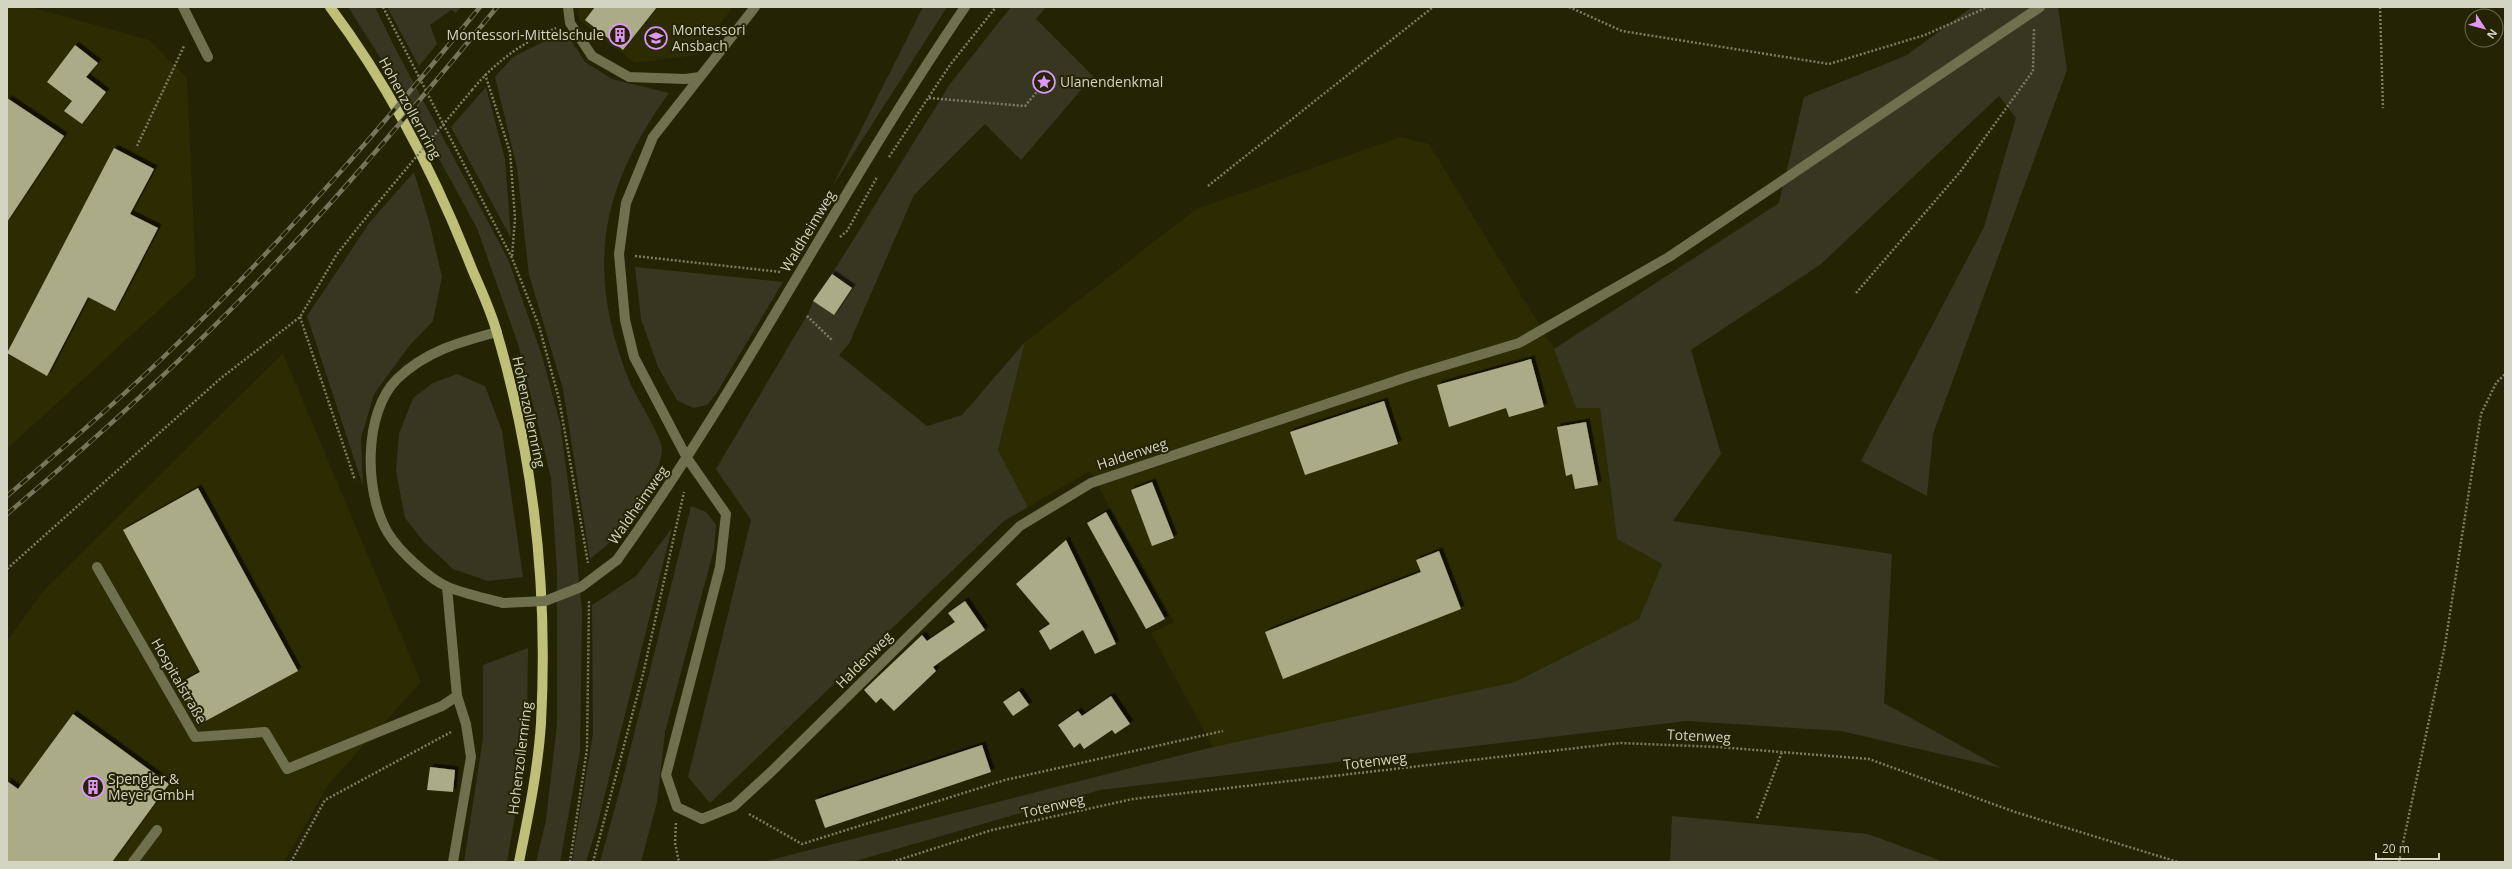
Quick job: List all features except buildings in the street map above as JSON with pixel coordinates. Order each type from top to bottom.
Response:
[{"type":"main road","name":"Hohenzollernring","points":[[330,7],[359,45],[409,130],[457,230],[497,332],[523,446],[534,507],[540,567],[542,647],[541,725],[529,811],[518,862]]},
{"type":"street","points":[[183,7],[208,57]]},
{"type":"street","points":[[568,7],[570,23],[592,56],[629,77],[685,79],[700,77]]},
{"type":"street","points":[[677,807],[666,775],[720,567],[726,514],[687,458],[634,357],[625,320],[619,254],[626,203],[653,137],[755,7]]},
{"type":"street","name":"Waldheimweg","points":[[497,332],[449,345],[425,357],[396,379],[381,403],[371,435],[375,502],[388,533],[412,561],[447,587],[503,603],[545,601],[581,587],[617,560],[687,458],[914,81],[965,7]]},
{"type":"street","name":"Haldenweg","points":[[677,807],[702,819],[734,806],[772,771],[1020,526],[1091,483],[1413,375],[1519,343],[1662,261],[2037,9]]},
{"type":"street","name":"Hospitalstraße","points":[[97,568],[195,737],[265,732],[287,769],[442,706],[458,696]]},
{"type":"street","points":[[447,587],[458,696],[466,724],[471,757],[453,862]]},
{"type":"street","points":[[133,862],[157,830]]},
{"type":"path","points":[[382,7],[512,258],[539,326],[559,399],[589,566]]},
{"type":"path","points":[[885,164],[950,65],[996,7]]},
{"type":"path","points":[[1208,186],[1433,7]]},
{"type":"path","points":[[1569,7],[1622,30],[1829,64],[1925,35],[1988,7]]},
{"type":"path","points":[[2380,7],[2383,108]]},
{"type":"path","points":[[1856,293],[1960,172],[2033,71],[2037,9]]},
{"type":"path","points":[[7,569],[221,378],[300,317],[337,254],[485,74],[506,55],[531,39],[570,23]]},
{"type":"path","points":[[137,146],[193,27]]},
{"type":"path","points":[[485,74],[510,152],[515,218],[512,258]]},
{"type":"path","points":[[929,98],[1024,106],[1046,81]]},
{"type":"path","points":[[836,241],[847,231],[881,170]]},
{"type":"path","points":[[619,254],[798,274]]},
{"type":"path","points":[[807,316],[833,341]]},
{"type":"path","points":[[300,317],[357,486]]},
{"type":"path","points":[[2399,862],[2445,645],[2481,414],[2496,382],[2505,374]]},
{"type":"path","points":[[593,862],[643,674],[684,488]]},
{"type":"path","points":[[570,862],[587,748],[589,596]]},
{"type":"path","points":[[291,862],[324,800],[466,724]]},
{"type":"path","points":[[734,806],[802,844],[1005,780],[1223,731]]},
{"type":"path","name":"Totenweg","points":[[892,862],[992,830],[1133,799],[1620,743],[1782,752],[1868,759],[2015,812],[2178,862]]},
{"type":"path","points":[[1757,818],[1782,752]]},
{"type":"path","points":[[677,807],[675,844],[679,862]]},
{"type":"shaded area","points":[[7,7],[31,7],[149,40],[187,78],[196,276],[7,449]]},
{"type":"shaded area","points":[[348,7],[375,7],[395,48],[508,259],[542,356],[560,423],[574,527],[582,612],[580,751],[560,862],[536,862],[546,820],[557,724],[557,572],[551,478],[518,344],[477,228],[401,90]]},
{"type":"shaded area","points":[[387,7],[461,7],[456,13],[451,10],[430,25],[437,44],[419,66]]},
{"type":"shaded area","name":"Montessori Ansbach","points":[[578,7],[733,7],[697,55],[635,63],[579,20]]},
{"type":"shaded area","points":[[923,7],[947,7],[832,187]]},
{"type":"shaded area","points":[[1011,7],[1046,7],[1036,19],[1093,76],[1021,160],[985,124],[914,195],[849,344],[839,355],[927,426],[962,415],[1025,342],[998,450],[1028,507],[1004,521],[710,803],[688,777],[751,520],[716,469],[809,312],[813,301],[834,315],[852,288],[832,274],[950,84]]},
{"type":"shaded area","points":[[1972,7],[2058,7],[2067,70],[1933,434],[1927,496],[1861,461],[1984,227],[2016,118],[1999,96],[1820,265],[1691,350],[1721,454],[1673,521],[1892,554],[1884,703],[2001,768],[1841,731],[1687,721],[1100,790],[852,862],[763,862],[1213,747],[1515,682],[1639,619],[1662,564],[1617,539],[1600,408],[1576,408],[1554,349],[1779,203],[1804,97],[1907,55]]},
{"type":"shaded area","points":[[565,31],[585,62],[612,79],[669,93],[645,129],[627,163],[614,198],[606,232],[604,267],[607,304],[616,342],[630,383],[661,443],[662,449],[660,461],[655,473],[641,495],[644,499],[607,545],[590,559],[563,389],[529,275],[517,168],[495,77],[513,57]]},
{"type":"shaded area","points":[[486,87],[505,159],[511,238],[451,127]]},
{"type":"shaded area","points":[[1400,137],[1429,144],[1554,349],[1576,407],[1600,408],[1617,539],[1662,564],[1639,619],[1515,682],[1213,747],[1151,633],[1174,622],[1090,471],[1028,507],[998,450],[1025,342],[1196,209]]},
{"type":"shaded area","points":[[414,172],[429,221],[442,277],[433,321],[409,346],[374,394],[361,438],[363,486],[307,316],[370,222]]},
{"type":"shaded area","points":[[635,267],[783,282],[716,394],[707,405],[693,408],[677,400],[658,367],[641,319]]},
{"type":"shaded area","points":[[283,353],[421,682],[328,785],[284,862],[7,862],[7,641],[44,590]]},
{"type":"shaded area","points":[[457,374],[485,386],[502,431],[523,577],[488,581],[453,569],[424,542],[405,518],[396,471],[399,434],[413,398],[433,383]]},
{"type":"shaded area","points":[[691,506],[706,512],[716,525],[714,549],[665,732],[657,802],[641,862],[600,862],[622,782]]},
{"type":"shaded area","points":[[672,528],[597,826],[586,862],[572,862],[593,733],[592,605],[636,576]]},
{"type":"shaded area","points":[[528,648],[527,746],[507,862],[464,862],[483,738],[483,665]]},
{"type":"shaded area","points":[[1672,816],[1868,834],[1944,862],[1670,862]]},
{"type":"railway","points":[[7,496],[137,382],[257,263],[371,137],[480,7]]},
{"type":"railway","points":[[7,514],[150,388],[251,289],[312,224],[366,163],[497,7]]},
{"type":"place","name":"Montessori-Mittelschule","points":[[620,35]]},
{"type":"place","name":"Montessori Ansbach","points":[[656,38]]},
{"type":"place","name":"Ulanendenkmal","points":[[1044,82]]},
{"type":"place","name":"Spengler & Meyer GmbH","points":[[93,787]]}]
